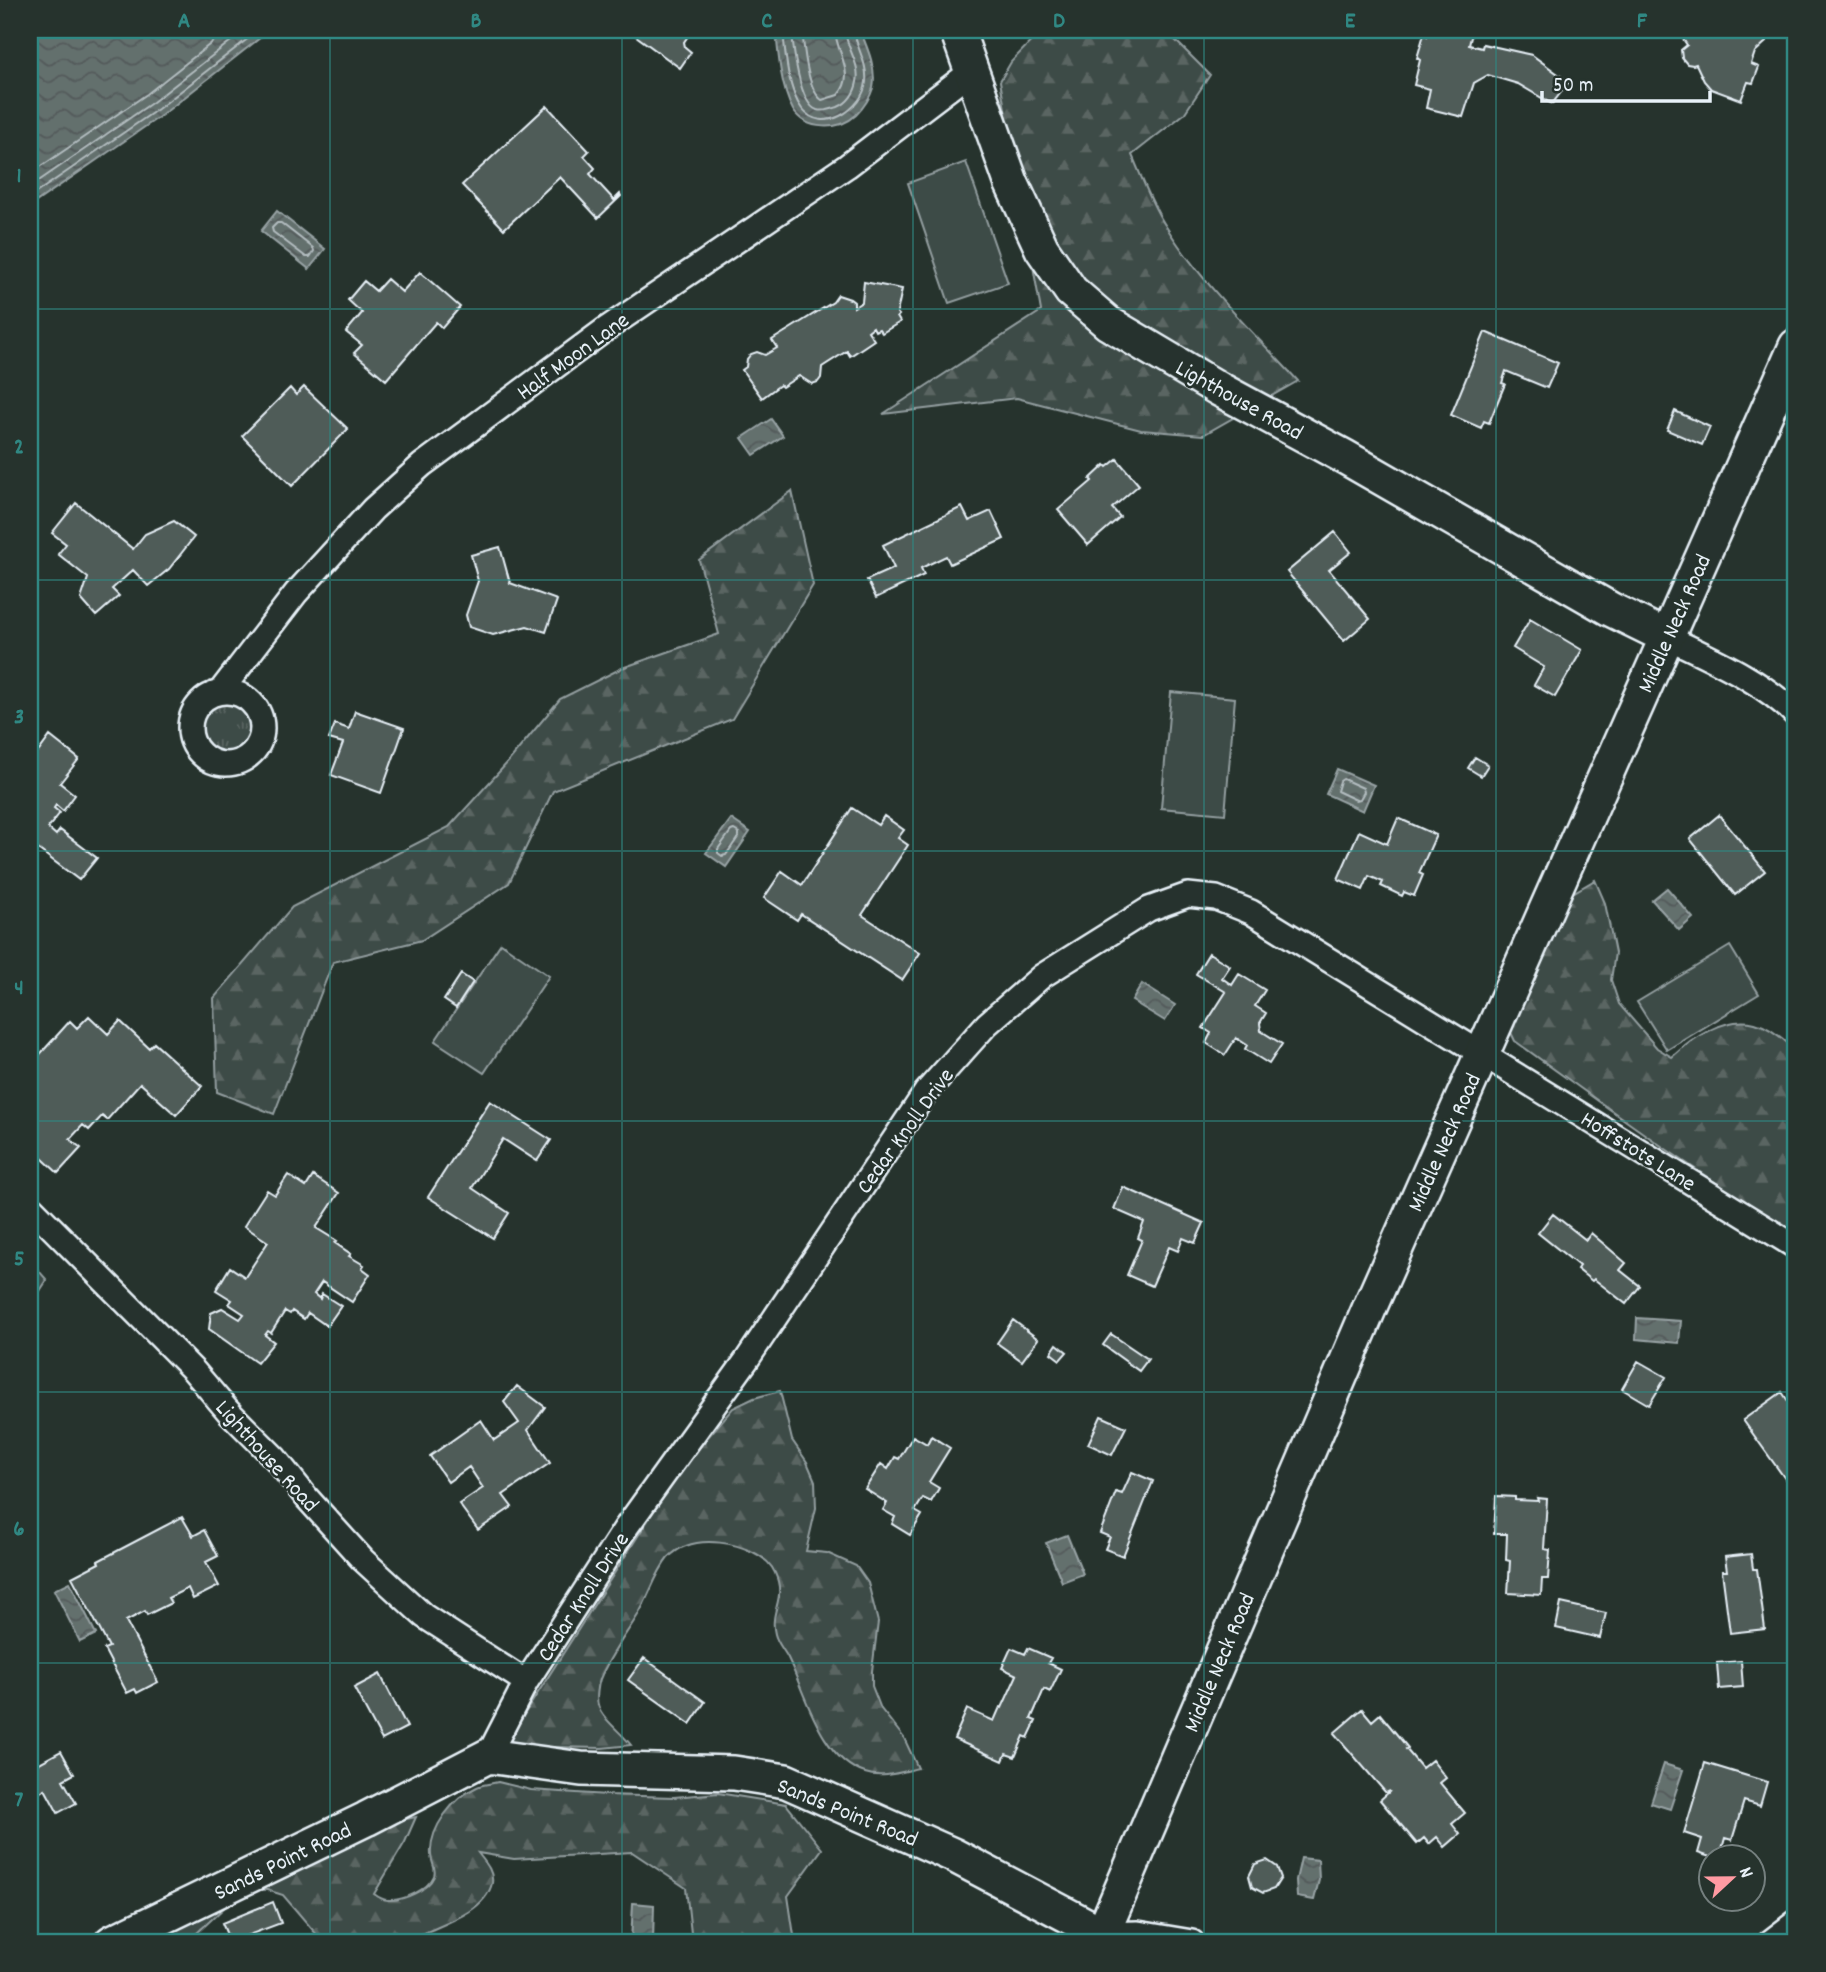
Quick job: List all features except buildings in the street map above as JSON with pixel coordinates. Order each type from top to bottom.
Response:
[{"type":"street","name":"Lighthouse Road","points":[[957,30],[1011,182],[1042,249],[1071,290],[1108,323],[1219,389],[1345,457],[1611,609],[1667,637]]},
{"type":"street","name":"Half Moon Lane","points":[[220,692],[296,593],[373,509],[422,465],[606,329],[847,166],[972,71]]},
{"type":"street","name":"Middle Neck Road","points":[[1101,1938],[1364,1322],[1796,345]]},
{"type":"street","points":[[1667,637],[1739,673],[1786,705],[1796,715]]},
{"type":"street","name":"Cedar Knoll Drive","points":[[526,1682],[625,1529],[746,1362],[926,1092],[987,1024],[1042,976],[1149,909],[1188,895],[1216,898],[1251,912],[1482,1053]]},
{"type":"street","name":"Hoffstots Lane","points":[[1482,1053],[1796,1247]]},
{"type":"street","name":"Lighthouse Road","points":[[30,1206],[194,1371],[228,1411],[275,1458],[307,1499],[363,1560],[424,1616],[526,1682]]},
{"type":"street","points":[[488,1756],[526,1682]]},
{"type":"street","name":"Sands Point Road","points":[[112,1942],[366,1819],[488,1756],[581,1769],[734,1773],[786,1780],[953,1855],[1101,1938]]},
{"type":"street","points":[[1770,1942],[1796,1922]]},
{"type":"street","points":[[1101,1938],[1138,1933],[1192,1942]]},
{"type":"green space","points":[[1042,30],[1165,30],[1210,75],[1184,114],[1132,155],[1157,211],[1181,249],[1229,308],[1298,381],[1203,435],[1141,430],[1017,398],[883,414],[1041,311],[1000,81],[1011,62]]},
{"type":"green space","points":[[966,162],[1008,283],[949,303],[908,183]]},
{"type":"green space","points":[[792,491],[813,585],[732,719],[553,791],[509,883],[422,940],[333,962],[274,1114],[217,1092],[214,998],[292,907],[449,827],[560,699],[622,668],[719,634],[699,560]]},
{"type":"green space","points":[[1171,692],[1235,698],[1225,814],[1161,808]]},
{"type":"green space","points":[[226,699],[237,701],[246,707],[252,716],[252,738],[246,747],[237,753],[226,755],[215,753],[206,747],[200,738],[198,727],[200,716],[206,707],[215,701]]},
{"type":"green space","points":[[1595,880],[1605,903],[1615,953],[1611,980],[1619,1004],[1657,1048],[1672,1057],[1710,1030],[1744,1022],[1766,1028],[1796,1051],[1796,1232],[1688,1164],[1515,1041],[1507,1024],[1571,894]]},
{"type":"green space","points":[[501,943],[549,976],[484,1073],[435,1041]]},
{"type":"green space","points":[[1730,946],[1759,994],[1667,1050],[1637,1002]]},
{"type":"green space","points":[[30,1261],[47,1280],[30,1306]]},
{"type":"green space","points":[[780,1391],[792,1440],[807,1462],[815,1481],[816,1508],[806,1551],[827,1553],[856,1566],[868,1583],[878,1622],[872,1686],[881,1709],[904,1738],[918,1768],[892,1774],[871,1775],[850,1766],[837,1754],[817,1724],[776,1637],[774,1618],[779,1590],[773,1569],[753,1552],[729,1544],[711,1542],[686,1546],[668,1558],[600,1679],[597,1699],[600,1710],[631,1745],[602,1748],[504,1746],[682,1467],[733,1408],[754,1398]]},
{"type":"green space","points":[[498,1782],[531,1790],[607,1795],[674,1797],[718,1793],[786,1804],[822,1849],[788,1896],[795,1942],[692,1942],[686,1888],[632,1852],[514,1859],[478,1853],[492,1874],[488,1893],[473,1909],[422,1934],[431,1942],[323,1942],[283,1895],[250,1889],[396,1821],[416,1817],[405,1842],[374,1894],[388,1900],[414,1894],[434,1876],[431,1845],[444,1815],[468,1792],[479,1786]]},
{"type":"green space","points":[[226,1906],[196,1934],[207,1942],[163,1942],[184,1919],[205,1910]]},
{"type":"water","points":[[30,30],[270,30],[162,115],[30,206]]},
{"type":"water","points":[[776,30],[860,30],[871,58],[874,81],[870,95],[856,115],[832,126],[814,125],[799,117],[789,101],[783,81]]},
{"type":"water","points":[[277,211],[325,249],[309,269],[261,231]]},
{"type":"water","points":[[771,419],[783,436],[754,455],[742,438]]},
{"type":"water","points":[[1337,769],[1374,785],[1363,811],[1326,794]]},
{"type":"water","points":[[731,819],[750,832],[726,867],[706,853]]},
{"type":"water","points":[[1667,888],[1693,918],[1679,930],[1652,900]]},
{"type":"water","points":[[1142,984],[1175,1005],[1165,1021],[1132,1001]]},
{"type":"water","points":[[1637,1318],[1681,1321],[1679,1343],[1636,1339]]},
{"type":"water","points":[[1067,1535],[1083,1574],[1062,1582],[1046,1543]]},
{"type":"water","points":[[70,1582],[96,1634],[80,1642],[54,1590]]},
{"type":"water","points":[[1664,1764],[1683,1770],[1670,1809],[1651,1803]]},
{"type":"water","points":[[1301,1858],[1318,1860],[1319,1880],[1314,1900],[1297,1897],[1296,1880]]},
{"type":"water","points":[[633,1903],[654,1905],[653,1942],[631,1942]]}]
